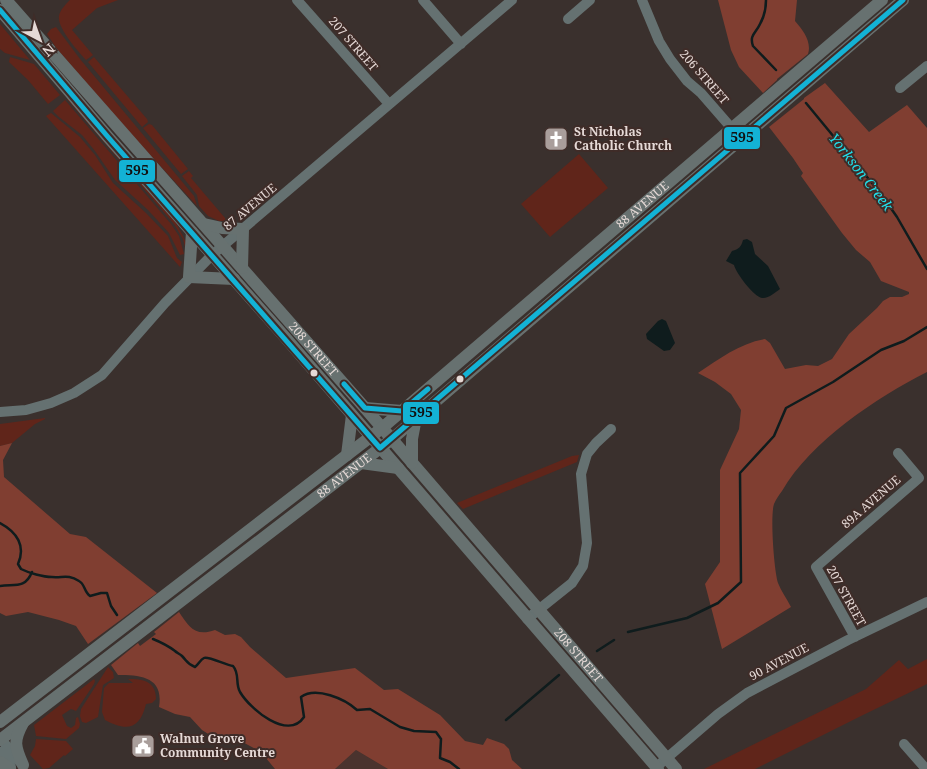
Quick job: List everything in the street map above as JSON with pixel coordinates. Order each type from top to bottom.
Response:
[{"type":"main road","name":"208 STREET","points":[[6,0],[223,245],[676,769]]},
{"type":"main road","name":"88 AVENUE","points":[[0,742],[25,720],[392,439],[904,0]]},
{"type":"main road","points":[[879,2],[886,15]]},
{"type":"main road","name":"88 AVENUE","points":[[0,722],[382,428],[879,2]]},
{"type":"main road","name":"208 STREET","points":[[0,10],[657,768]]},
{"type":"main road","points":[[641,226],[639,220],[641,216],[681,178],[687,166]]},
{"type":"main road","points":[[204,224],[222,228],[243,229],[242,268]]},
{"type":"main road","points":[[192,232],[190,277],[234,279]]},
{"type":"main road","points":[[365,408],[402,411]]},
{"type":"main road","points":[[348,454],[352,415]]},
{"type":"main road","points":[[412,462],[412,439],[416,418]]},
{"type":"main road","points":[[361,464],[398,468]]},
{"type":"main road","points":[[0,713],[15,710]]},
{"type":"main road","points":[[0,762],[18,768],[15,743],[17,734],[25,720]]},
{"type":"street","name":"207 STREET","points":[[298,0],[389,104]]},
{"type":"street","points":[[422,0],[461,44]]},
{"type":"street","name":"87 AVENUE","points":[[0,412],[26,410],[51,403],[74,393],[102,375],[212,255],[512,0]]},
{"type":"street","points":[[568,19],[590,0]]},
{"type":"street","name":"206 STREET","points":[[642,0],[659,40],[670,59],[741,139]]},
{"type":"street","points":[[900,88],[927,66]]},
{"type":"street","points":[[528,619],[572,582],[583,566],[587,543],[581,474],[588,454],[596,443],[611,429]]},
{"type":"street","name":"89A AVENUE","points":[[816,567],[919,478],[898,453]]},
{"type":"street","name":"207 STREET","points":[[816,567],[855,636]]},
{"type":"street","name":"90 AVENUE","points":[[657,768],[666,758],[736,700],[855,636],[927,602]]},
{"type":"street","points":[[0,742],[18,768]]},
{"type":"street","points":[[904,744],[926,769]]},
{"type":"shaded area","points":[[70,0],[118,0],[97,8],[72,30],[93,55],[86,60],[69,39],[59,21],[63,7]]},
{"type":"shaded area","points":[[718,0],[797,0],[795,21],[804,32],[808,41],[808,54],[763,93],[739,67],[731,50]]},
{"type":"shaded area","points":[[0,24],[30,60],[5,53],[0,49]]},
{"type":"shaded area","points":[[56,27],[80,59],[194,196],[197,206],[57,49],[47,34]]},
{"type":"shaded area","points":[[10,57],[34,64],[60,95],[48,104],[28,80],[9,62]]},
{"type":"shaded area","points":[[94,57],[147,119],[148,122],[142,127],[88,62]]},
{"type":"shaded area","points":[[825,83],[869,132],[907,105],[927,128],[927,372],[846,422],[827,438],[794,473],[775,502],[772,520],[778,583],[791,607],[722,649],[705,584],[720,562],[720,470],[739,429],[741,410],[731,394],[715,382],[698,373],[738,348],[765,339],[770,343],[785,369],[806,365],[818,366],[832,359],[849,334],[883,301],[890,297],[902,297],[909,294],[909,292],[881,281],[870,262],[856,250],[842,233],[801,176],[803,173],[793,158],[769,127]]},
{"type":"shaded area","points":[[68,98],[175,221],[186,242],[186,251],[183,239],[174,224]]},
{"type":"shaded area","points":[[65,100],[171,224],[179,236],[184,254],[180,255],[169,233],[148,210],[115,180],[82,135],[53,111]]},
{"type":"shaded area","points":[[51,113],[80,137],[95,155],[113,183],[168,236],[177,258],[182,262],[180,267],[46,116]]},
{"type":"shaded area","points":[[149,124],[152,125],[188,169],[181,174],[143,128]]},
{"type":"shaded area","points":[[579,154],[608,188],[550,237],[521,204]]},
{"type":"shaded area","points":[[189,171],[193,176],[191,178],[226,221],[219,221],[208,216],[199,206],[197,195],[182,176]]},
{"type":"shaded area","points":[[747,239],[752,242],[755,254],[768,266],[780,289],[767,297],[762,298],[755,294],[742,279],[734,265],[726,261],[732,251],[740,246],[743,240]]},
{"type":"shaded area","points":[[662,319],[666,321],[675,343],[670,350],[664,351],[647,339],[646,334]]},
{"type":"shaded area","points":[[45,418],[12,443],[0,446],[0,424]]},
{"type":"shaded area","points":[[12,443],[3,460],[4,477],[70,534],[86,537],[157,593],[88,644],[76,626],[59,620],[28,612],[6,616],[0,613],[0,446]]},
{"type":"shaded area","points":[[579,455],[577,462],[463,509],[457,503],[572,456]]},
{"type":"shaded area","points":[[179,612],[186,622],[197,631],[208,632],[215,630],[225,635],[235,634],[241,637],[286,678],[355,668],[384,690],[398,689],[440,715],[465,741],[483,745],[487,738],[504,744],[509,749],[512,760],[522,769],[388,769],[356,750],[335,769],[275,769],[261,752],[237,739],[213,737],[202,730],[190,717],[175,714],[159,707],[160,697],[158,689],[154,684],[142,677],[118,675],[111,665],[138,643],[140,646],[156,634],[154,632]]},
{"type":"shaded area","points":[[927,659],[927,684],[755,769],[704,769],[866,689],[899,660],[908,669]]},
{"type":"shaded area","points":[[108,667],[113,672],[114,678],[103,685],[98,717],[86,723],[82,722],[80,716],[81,709]]},
{"type":"shaded area","points":[[94,679],[94,684],[76,711],[71,709],[62,715],[67,726],[71,728],[75,725],[76,718],[78,717],[79,728],[66,739],[36,736],[34,725]]},
{"type":"shaded area","points":[[128,679],[148,682],[154,688],[156,699],[152,703],[146,704],[140,719],[136,723],[126,727],[105,720],[102,712],[104,688],[109,683],[133,683]]},
{"type":"shaded area","points":[[36,739],[66,741],[73,749],[49,768],[43,769],[30,755],[35,746]]},
{"type":"shaded area","points":[[356,750],[388,769],[335,769]]},
{"type":"waterway","name":"Yorkson Creek","points":[[766,0],[764,15],[752,37],[752,42],[753,46],[776,70]]},
{"type":"waterway","name":"Yorkson Creek","points":[[806,103],[881,194],[897,217],[927,269]]},
{"type":"waterway","points":[[628,632],[687,618],[718,603],[741,582],[740,473],[774,436],[786,408],[833,382],[881,350],[904,341],[927,327]]},
{"type":"waterway","points":[[0,523],[11,531],[18,540],[21,551],[18,564],[21,569],[44,576],[75,579],[81,582],[90,596],[107,593],[111,606],[117,615]]},
{"type":"waterway","points":[[0,586],[19,585],[26,581],[32,572]]},
{"type":"waterway","points":[[153,639],[170,647],[195,667],[204,658],[233,666],[240,692],[245,699],[260,714],[279,724],[289,726],[297,724],[304,717],[301,697],[307,694],[322,693],[338,698],[357,710],[370,709],[400,727],[414,731],[436,732],[441,739],[440,758],[450,762],[459,769]]},
{"type":"waterway","points":[[597,651],[614,640]]},
{"type":"waterway","points":[[506,720],[559,675]]},
{"type":"transit line","name":"595","points":[[0,10],[108,137],[380,448],[903,0]]},
{"type":"transit line","name":"595","points":[[344,384],[365,408],[402,411],[428,389]]},
{"type":"place","name":"St Nicholas Catholic Church","points":[[556,139]]},
{"type":"place","name":"Walnut Grove Community Centre","points":[[143,746]]}]
